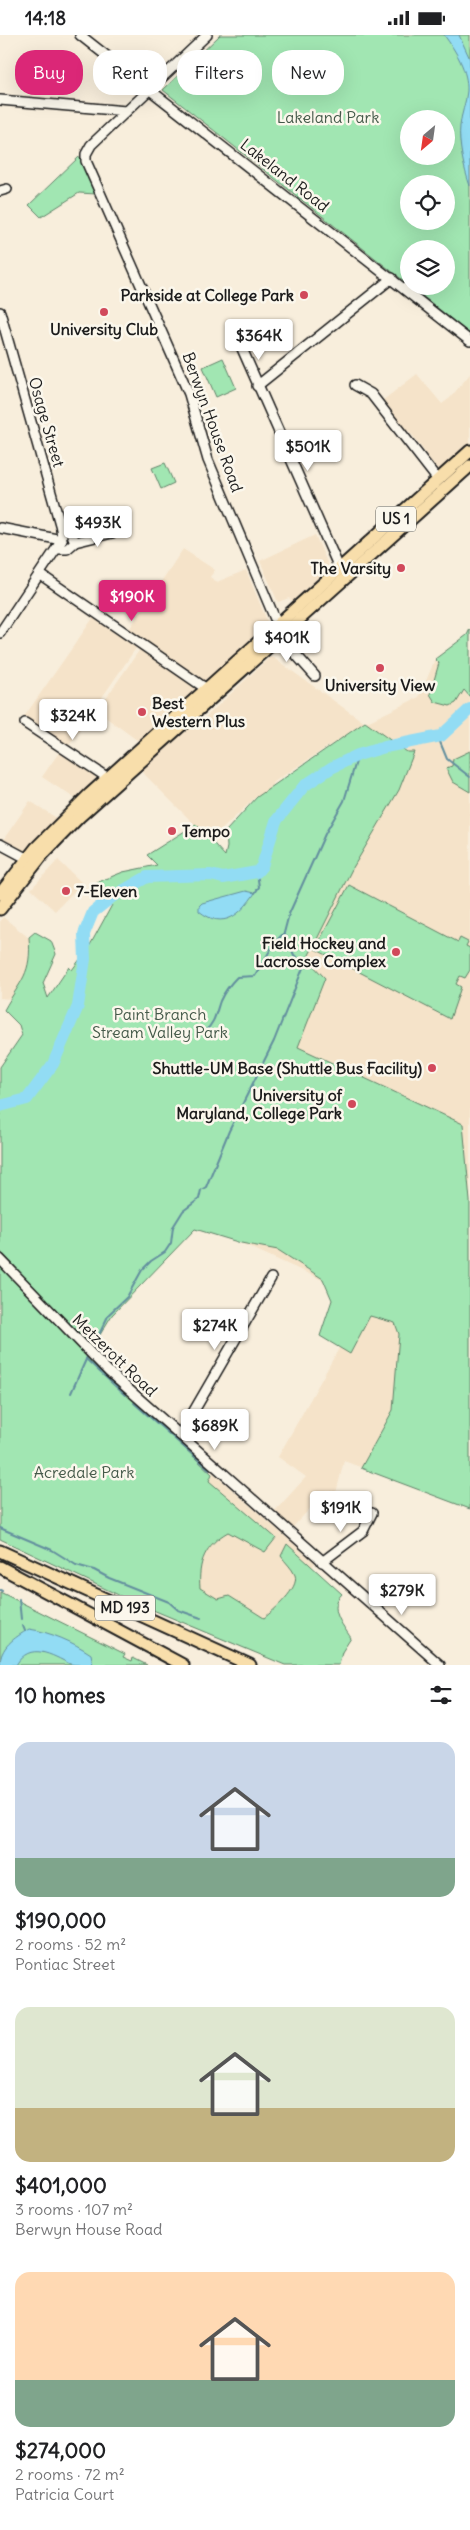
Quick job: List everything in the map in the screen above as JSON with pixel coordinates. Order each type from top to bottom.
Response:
[{"type":"main road","name":"US 1","points":[[0,909],[43,854],[72,824],[280,630],[340,570],[470,451]]},
{"type":"main road","name":"US 1","points":[[0,894],[58,825],[108,778],[470,466]]},
{"type":"main road","name":"MD 193","points":[[0,1551],[250,1665]]},
{"type":"main road","name":"MD 193","points":[[0,1567],[183,1665]]},
{"type":"street","name":"Lakeland Road","points":[[80,35],[99,50]]},
{"type":"street","points":[[167,73],[207,35]]},
{"type":"street","points":[[0,100],[126,111],[143,95]]},
{"type":"street","name":"Lakeland Road","points":[[158,95],[470,341]]},
{"type":"street","name":"Berwyn House Road","points":[[126,111],[91,145],[86,154],[88,165],[189,394],[208,460],[280,630],[291,649],[315,676]]},
{"type":"street","points":[[257,385],[392,279]]},
{"type":"street","name":"Osage Street","points":[[0,312],[2,325],[61,529],[60,544]]},
{"type":"street","points":[[240,344],[340,570]]},
{"type":"street","points":[[355,385],[371,394],[438,480]]},
{"type":"street","points":[[0,528],[60,544],[67,549],[75,542],[116,532]]},
{"type":"street","points":[[61,529],[70,532],[75,542]]},
{"type":"street","points":[[0,633],[60,544]]},
{"type":"street","points":[[40,575],[208,690]]},
{"type":"street","points":[[25,723],[108,778]]},
{"type":"street","points":[[0,844],[28,859]]},
{"type":"street","name":"Metzerott Road","points":[[0,1259],[90,1354],[440,1665]]},
{"type":"street","points":[[180,1435],[271,1278]]},
{"type":"street","points":[[322,1562],[364,1531],[372,1513]]},
{"type":"shaded area","points":[[417,374],[442,404],[450,398],[470,374],[470,444],[440,473],[409,431],[407,432],[382,401]]},
{"type":"shaded area","points":[[315,535],[330,569],[293,602],[289,598],[278,602],[260,561]]},
{"type":"shaded area","points":[[183,549],[215,570],[210,577],[217,582],[246,570],[268,623],[141,743],[97,711],[145,642],[128,631]]},
{"type":"shaded area","points":[[93,618],[136,648],[68,747],[24,717]]},
{"type":"shaded area","name":"University of Maryland, College Park","points":[[271,656],[365,723],[419,697],[435,660],[470,698],[470,1508],[344,1461],[336,1493],[327,1490],[292,1528],[274,1512],[306,1477],[278,1457],[366,1300],[184,1217],[364,723],[274,782],[262,800],[257,796],[215,836],[211,832],[207,837],[140,770],[191,723],[195,727]]},
{"type":"shaded area","points":[[60,751],[95,775],[96,782],[77,800],[42,777]]},
{"type":"shaded area","points":[[30,801],[58,819],[26,851],[3,840]]},
{"type":"shaded area","points":[[58,860],[82,883],[55,911],[31,889]]},
{"type":"shaded area","points":[[3,917],[29,938],[28,971],[17,992],[10,999],[0,998],[0,921]]},
{"type":"shaded area","points":[[213,1473],[315,1563],[253,1649],[156,1599]]},
{"type":"green space","name":"Lakeland Park","points":[[220,35],[470,35],[470,334],[421,295],[455,295],[455,240],[400,240],[400,278],[167,93],[167,86],[177,76],[177,95],[262,95],[262,50],[204,50]]},
{"type":"green space","points":[[79,157],[82,157],[96,194],[79,193],[41,217],[29,205]]},
{"type":"green space","points":[[223,358],[236,388],[216,397],[203,367]]},
{"type":"green space","points":[[165,463],[174,483],[161,489],[152,468]]},
{"type":"green space","points":[[470,629],[470,697],[464,690],[456,703],[450,706],[435,702],[430,694],[439,663],[435,659],[467,635]]},
{"type":"green space","name":"Paint Branch Stream Valley Park","points":[[365,722],[407,752],[414,752],[399,790],[351,871],[307,959],[325,978],[298,1047],[463,1124],[470,1201],[470,1509],[361,1468],[393,1410],[399,1334],[395,1323],[370,1316],[350,1354],[320,1336],[332,1300],[323,1279],[278,1250],[241,1243],[195,1229],[112,1315],[92,1348],[0,1251],[0,1067],[22,1035],[19,1025],[4,1010],[27,969],[29,937],[35,932],[51,941],[56,954],[43,983],[48,998],[69,967],[72,970],[89,947],[112,905],[91,885],[123,872],[157,865],[147,855],[196,824],[225,856],[227,847],[226,831],[257,797]]},
{"type":"green space","points":[[470,751],[470,792],[453,782],[446,768],[452,766],[453,759]]},
{"type":"green space","name":"Field Hockey and Lacrosse Complex","points":[[349,885],[458,942],[460,938],[468,942],[466,946],[470,948],[470,970],[465,978],[460,976],[456,984],[461,987],[450,1019],[315,949]]},
{"type":"green space","name":"Acredale Park","points":[[0,1265],[109,1377],[212,1474],[209,1481],[276,1538],[265,1552],[228,1532],[220,1537],[209,1549],[202,1562],[200,1588],[218,1599],[229,1596],[264,1618],[285,1599],[294,1586],[294,1572],[281,1556],[287,1544],[342,1594],[338,1599],[336,1610],[351,1638],[342,1652],[339,1665],[285,1665],[129,1600],[0,1539]]},
{"type":"green space","points":[[0,1592],[125,1654],[123,1657],[132,1661],[133,1658],[147,1665],[0,1665]]},
{"type":"water","points":[[444,35],[459,35],[470,59],[470,186],[460,140],[461,122],[467,91],[466,76],[457,54]]},
{"type":"water","points":[[246,891],[255,893],[238,913],[224,920],[216,920],[199,911],[199,906],[202,903]]},
{"type":"water","points":[[29,1629],[53,1635],[77,1645],[91,1654],[93,1665],[70,1664],[49,1654],[34,1652],[28,1653],[16,1665],[0,1665],[5,1648]]},
{"type":"waterway","points":[[0,1106],[27,1099],[53,1064],[78,1006],[85,959],[84,934],[93,912],[112,897],[147,877],[211,875],[223,878],[257,872],[262,866],[276,821],[304,786],[331,768],[358,755],[385,747],[441,736],[470,709]]},
{"type":"waterway","points":[[438,737],[447,759],[470,777]]},
{"type":"waterway","points":[[205,1031],[213,1021],[223,994],[230,985],[237,977],[255,976],[275,942],[284,933],[289,914],[325,834],[344,801],[358,755]]},
{"type":"waterway","points":[[255,893],[259,887],[257,872]]},
{"type":"waterway","points":[[92,1349],[109,1314],[127,1297],[142,1270],[151,1261],[165,1252],[171,1243],[173,1227],[183,1211],[199,1199],[201,1190],[206,1187],[229,1131],[274,1041],[303,968],[302,961],[294,955],[284,933]]},
{"type":"waterway","points":[[71,1393],[88,1355]]},
{"type":"waterway","points":[[86,1359],[125,1395]]},
{"type":"waterway","points":[[134,1403],[209,1469]]},
{"type":"waterway","points":[[0,1528],[52,1550],[76,1565],[94,1570],[169,1602],[178,1610],[201,1618]]},
{"type":"waterway","points":[[19,1599],[21,1619]]},
{"type":"waterway","points":[[23,1626],[25,1631]]},
{"type":"place","name":"Parkside at College Park","points":[[304,295]]},
{"type":"place","name":"University Club","points":[[104,312]]},
{"type":"place","name":"The Varsity","points":[[401,568]]},
{"type":"place","name":"University View","points":[[380,668]]},
{"type":"place","name":"Best Western Plus","points":[[142,712]]},
{"type":"place","name":"Tempo","points":[[172,831]]},
{"type":"place","name":"7-Eleven","points":[[66,891]]},
{"type":"place","name":"Field Hockey and Lacrosse Complex","points":[[396,952]]},
{"type":"place","name":"Shuttle-UM Base (Shuttle Bus Facility)","points":[[432,1068]]},
{"type":"place","name":"University of Maryland, College Park","points":[[352,1104]]}]
